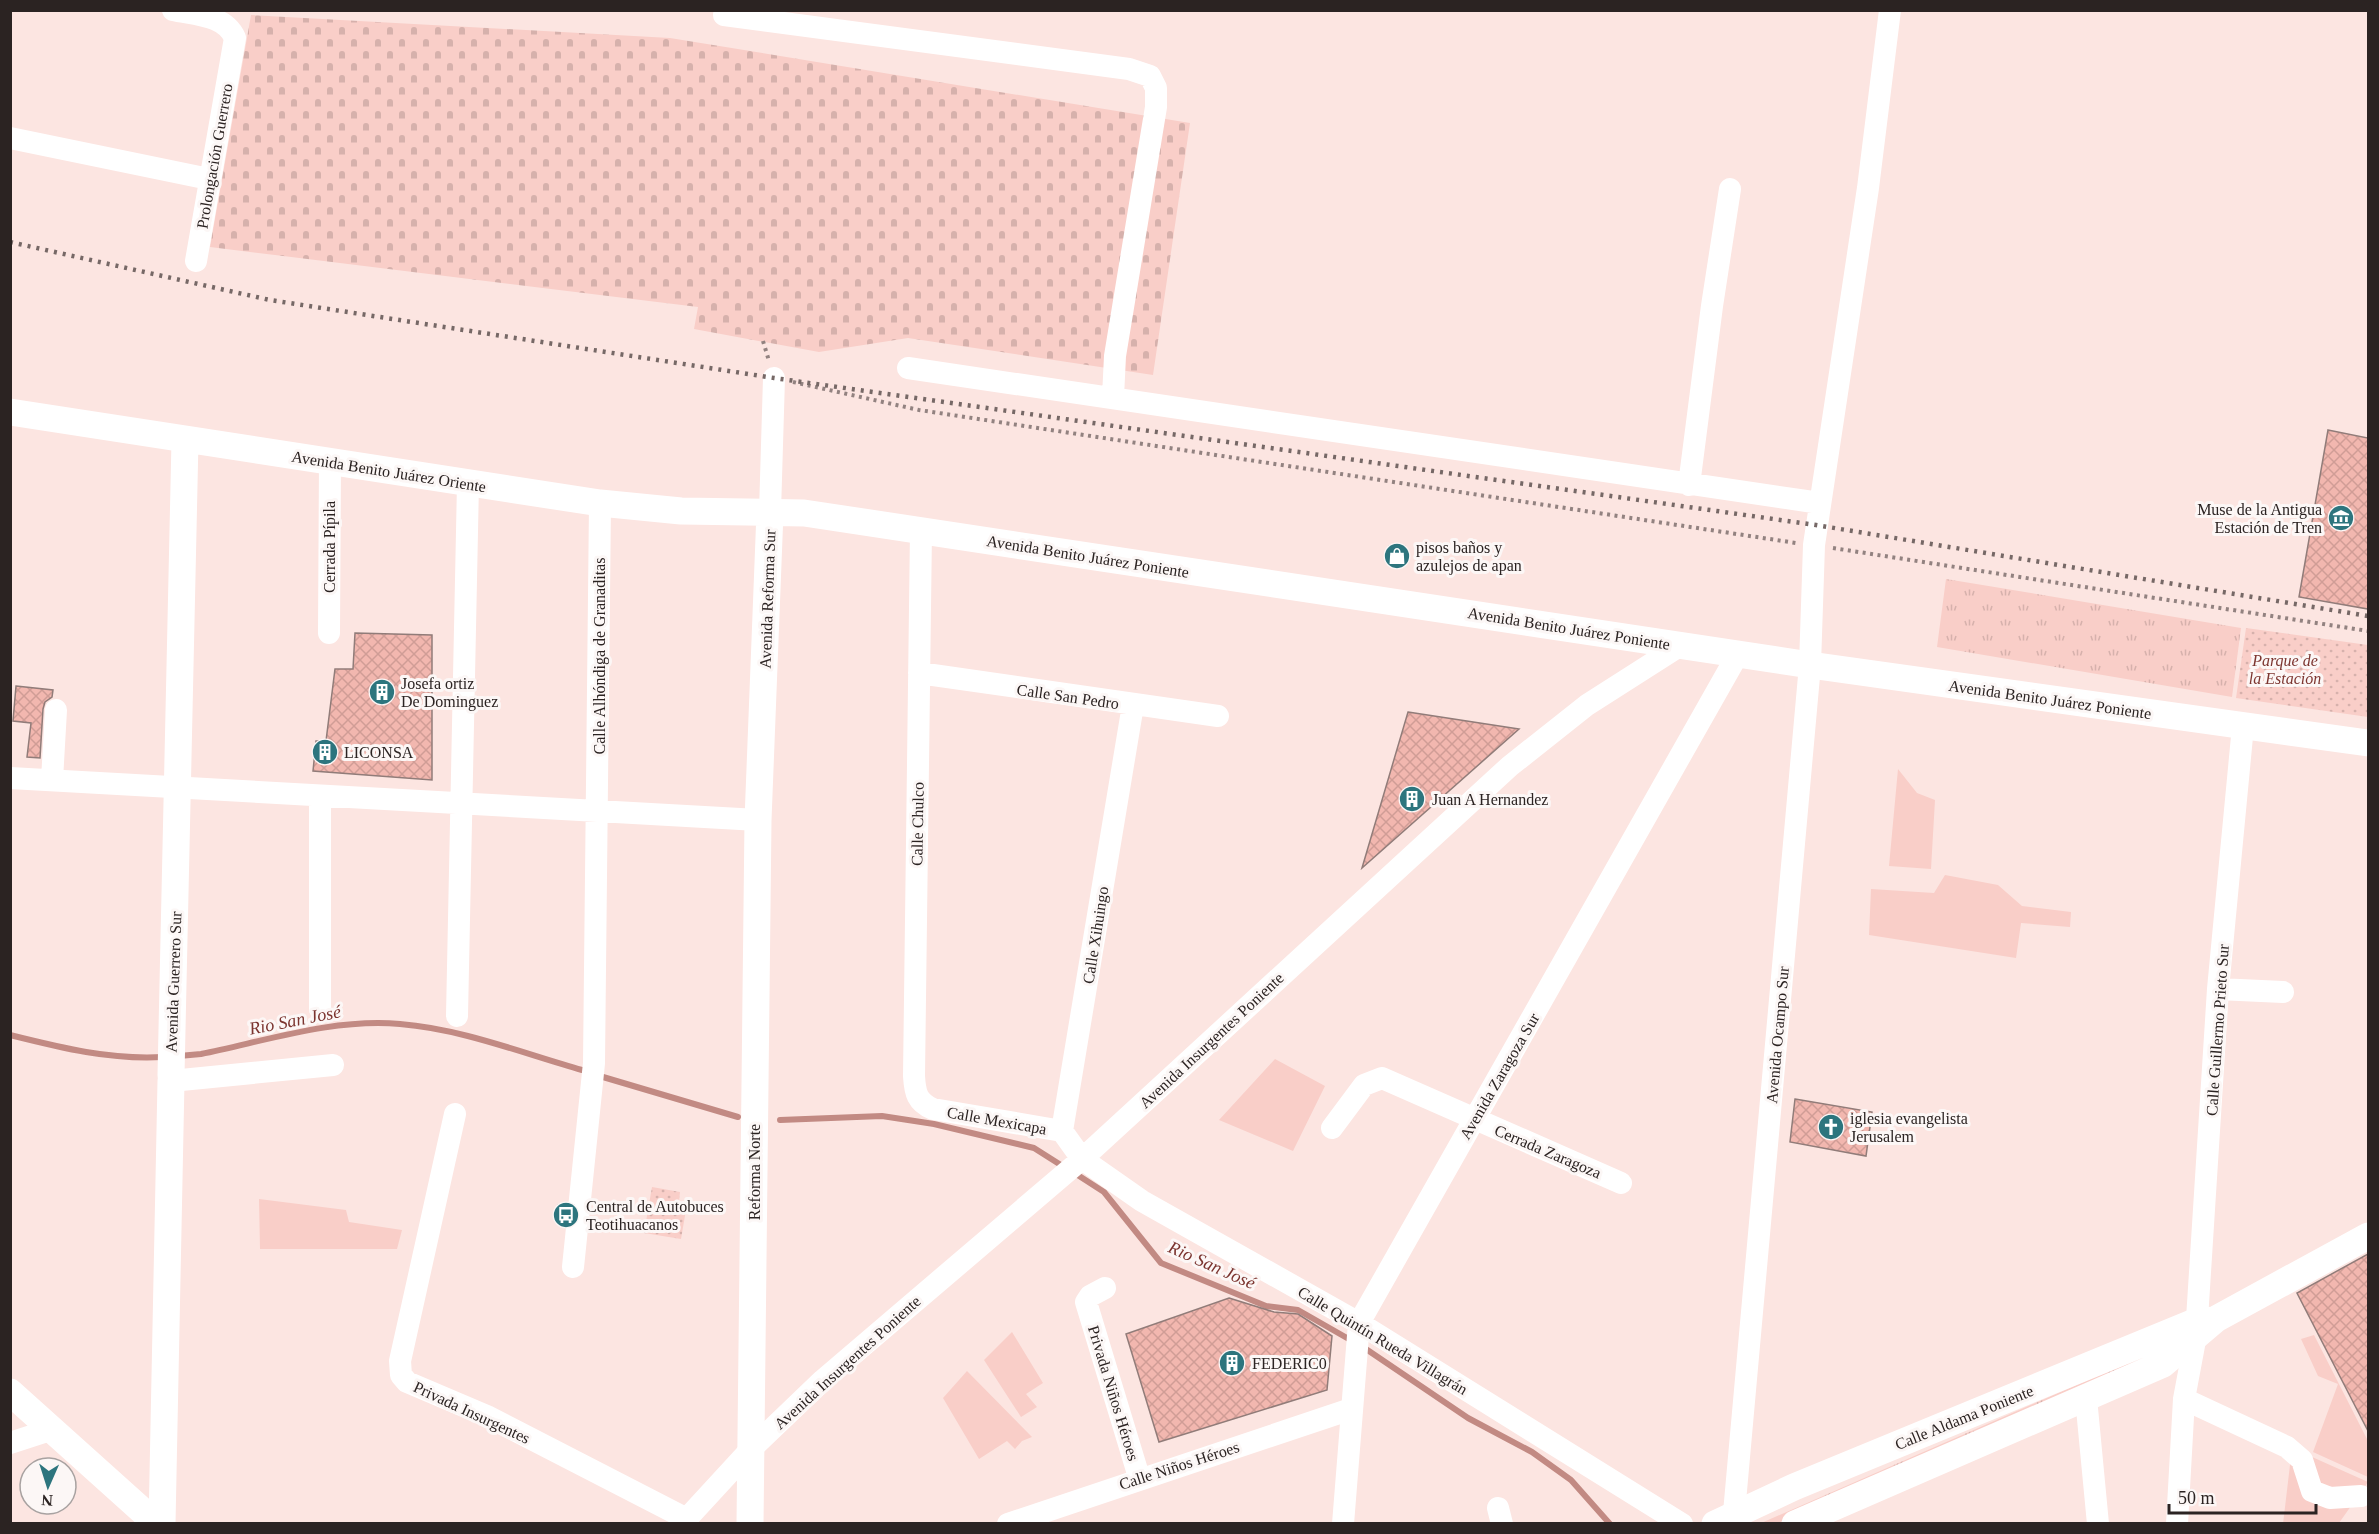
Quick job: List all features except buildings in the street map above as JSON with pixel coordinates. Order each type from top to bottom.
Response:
[{"type":"main road","name":"Avenida Benito Juárez Oriente","points":[[10,412],[600,503],[681,511],[770,512]]},
{"type":"main road","name":"Avenida Guerrero Sur","points":[[162,1524],[185,440]]},
{"type":"main road","name":"Avenida Benito Juárez Poniente","points":[[770,512],[804,513],[1738,654],[2368,742]]},
{"type":"main road","name":"Avenida Reforma Sur","points":[[758,820],[770,512]]},
{"type":"main road","name":"Reforma Norte","points":[[750,1524],[758,820]]},
{"type":"main road","name":"Calle Aldama Poniente","points":[[1728,1521],[1794,1487],[2203,1325],[2368,1236]]},
{"type":"main road","name":"Calle Aldama Poniente","points":[[1795,1524],[2163,1364],[2203,1325]]},
{"type":"main road","points":[[10,1392],[157,1524]]},
{"type":"street","name":"Prolongación Guerrero","points":[[173,10],[214,19],[230,27],[235,38],[196,261]]},
{"type":"street","name":"Avenida Ocampo Sur","points":[[1728,1521],[1810,664],[1814,545],[1868,188],[1890,10]]},
{"type":"street","points":[[724,15],[1106,65],[1150,76],[1156,88],[1156,107],[1115,356],[1113,397]]},
{"type":"street","points":[[10,138],[209,179]]},
{"type":"street","points":[[1689,485],[1730,189]]},
{"type":"street","points":[[908,368],[1820,504]]},
{"type":"street","name":"Avenida Reforma Sur","points":[[770,512],[774,378]]},
{"type":"street","name":"Cerrada Pípila","points":[[329,633],[330,461]]},
{"type":"street","points":[[458,1016],[468,483]]},
{"type":"street","name":"Calle Alhóndiga de Granaditas","points":[[573,1267],[594,1063],[600,503]]},
{"type":"street","name":"Calle Chulco","points":[[921,530],[914,1076],[916,1095],[922,1104],[933,1109]]},
{"type":"street","name":"Avenida Insurgentes Poniente","points":[[684,1521],[751,1449],[823,1380],[1079,1162],[1510,766],[1587,705],[1681,645]]},
{"type":"street","name":"Avenida Zaragoza Sur","points":[[1343,1524],[1358,1330],[1738,654]]},
{"type":"street","name":"Calle San Pedro","points":[[919,673],[1218,716]]},
{"type":"street","name":"Calle Xihuingo","points":[[1062,1131],[1133,705]]},
{"type":"street","points":[[52,780],[56,710]]},
{"type":"street","name":"Calle Guillermo Prieto Sur","points":[[2177,1524],[2184,1399],[2203,1325],[2218,989],[2243,726]]},
{"type":"street","points":[[10,777],[320,797],[598,809],[758,820]]},
{"type":"street","points":[[320,797],[320,1009]]},
{"type":"street","points":[[2218,989],[2283,992]]},
{"type":"street","points":[[171,1078],[333,1065]]},
{"type":"street","name":"Cerrada Zaragoza","points":[[1332,1128],[1364,1085],[1382,1078],[1621,1183]]},
{"type":"street","name":"Calle Mexicapa","points":[[933,1109],[1062,1131]]},
{"type":"street","name":"Privada Insurgentes","points":[[455,1113],[402,1352],[401,1375],[407,1382],[477,1411],[684,1521]]},
{"type":"street","points":[[1062,1131],[1079,1162]]},
{"type":"street","name":"Calle Quintín Rueda Villagrán","points":[[1079,1162],[1682,1524]]},
{"type":"street","name":"Privada Niños Héroes","points":[[1105,1288],[1087,1299],[1088,1308],[1139,1477]]},
{"type":"street","points":[[2086,1398],[2098,1524]]},
{"type":"street","points":[[2184,1399],[2287,1447],[2302,1460],[2312,1491],[2330,1498],[2361,1496]]},
{"type":"street","name":"Calle Niños Héroes","points":[[1008,1524],[1139,1477],[1351,1409]]},
{"type":"street","points":[[10,1443],[50,1430]]},
{"type":"path","points":[[774,378],[919,410],[2368,631]]},
{"type":"green space","points":[[251,15],[670,38],[1190,123],[1153,375],[908,338],[819,352],[694,329],[698,307],[210,247]]},
{"type":"green space","points":[[1946,579],[2241,628],[2232,697],[1937,647]]},
{"type":"green space","name":"Parque de la Estación","points":[[2246,628],[2368,645],[2368,717],[2236,698]]},
{"type":"green space","points":[[1898,769],[1917,793],[1935,800],[1931,869],[1889,866]]},
{"type":"green space","points":[[1945,875],[1998,885],[2022,906],[2071,912],[2070,927],[2021,923],[2016,958],[1869,935],[1871,889],[1934,893]]},
{"type":"green space","points":[[1275,1059],[1325,1086],[1293,1151],[1219,1120]]},
{"type":"green space","points":[[652,1187],[680,1192],[679,1202],[687,1204],[681,1239],[644,1233]]},
{"type":"green space","points":[[259,1199],[346,1210],[349,1222],[402,1230],[397,1249],[260,1249]]},
{"type":"green space","points":[[1012,1332],[1043,1383],[1026,1394],[1037,1407],[1021,1417],[984,1360]]},
{"type":"green space","points":[[2314,1335],[2368,1441],[2368,1477],[2313,1452],[2338,1384],[2318,1376],[2301,1339]]},
{"type":"green space","points":[[2161,1348],[2164,1353],[1778,1523],[1759,1524]]},
{"type":"green space","points":[[967,1371],[1032,1437],[1022,1441],[1015,1449],[1007,1441],[979,1459],[943,1398]]},
{"type":"green space","points":[[2292,1448],[2368,1482],[2339,1523],[2283,1524]]},
{"type":"waterway","name":"Rio San José","points":[[179,1056],[201,1054],[325,1027],[375,1023],[400,1024],[446,1031],[492,1042],[582,1070]]},
{"type":"waterway","name":"Rio San José","points":[[10,1035],[105,1055],[163,1057]]},
{"type":"waterway","name":"Rio San José","points":[[603,1077],[738,1117]]},
{"type":"waterway","name":"Rio San José","points":[[780,1120],[882,1116],[934,1124],[1034,1148],[1064,1167]]},
{"type":"waterway","name":"Rio San José","points":[[1073,1172],[1104,1192],[1161,1263],[1266,1306],[1298,1310],[1354,1342]]},
{"type":"waterway","name":"Rio San José","points":[[1363,1347],[1468,1418],[1532,1452],[1571,1480],[1610,1524]]},
{"type":"railway","points":[[10,242],[270,300],[774,378],[1816,525],[2368,616]]},
{"type":"place","name":"Muse de la Antigua Estación de Tren","points":[[2341,518]]},
{"type":"place","name":"pisos baños y azulejos de apan","points":[[1397,556]]},
{"type":"place","name":"Josefa ortiz De Dominguez","points":[[382,692]]},
{"type":"place","name":"LICONSA","points":[[325,752]]},
{"type":"place","name":"Juan A Hernandez","points":[[1412,799]]},
{"type":"place","name":"iglesia evangelista Jerusalem","points":[[1831,1127]]},
{"type":"place","name":"Central de Autobuces Teotihuacanos","points":[[566,1215]]},
{"type":"place","name":"FEDERIC0","points":[[1232,1363]]}]
